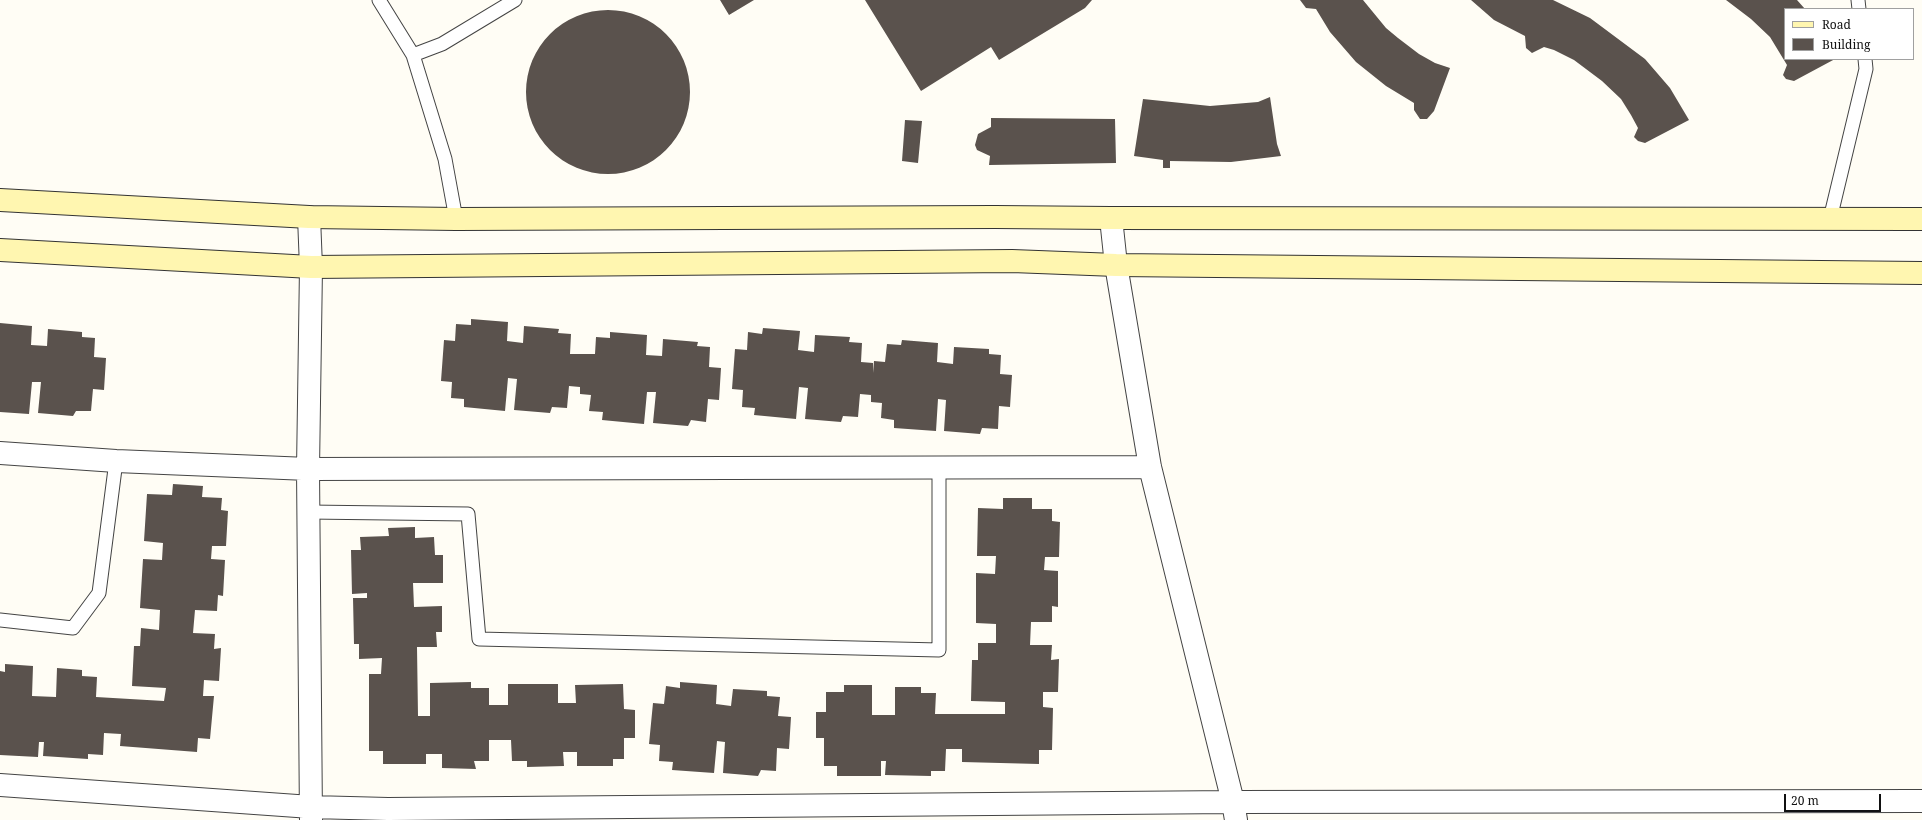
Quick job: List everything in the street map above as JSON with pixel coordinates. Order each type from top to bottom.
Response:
[{"type":"main road","points":[[0,200],[309,217],[456,219],[987,217],[1922,219]]},
{"type":"main road","points":[[0,250],[311,267],[1012,261],[1116,265],[1922,273]]},
{"type":"street","points":[[309,217],[311,267],[308,512],[311,814]]},
{"type":"street","points":[[1110,218],[1116,265],[1150,467],[1235,811]]},
{"type":"street","points":[[0,453],[116,461],[308,469],[1150,467]]},
{"type":"street","points":[[0,785],[311,814],[388,809],[727,807],[1235,811],[1754,811],[1922,801]]},
{"type":"lane","points":[[380,0],[413,55],[445,158],[456,219]]},
{"type":"lane","points":[[413,55],[442,44],[515,0]]},
{"type":"lane","points":[[1830,219],[1866,69],[1865,60]]},
{"type":"lane","points":[[0,620],[73,628],[100,593],[116,461]]},
{"type":"lane","points":[[308,512],[468,514],[479,639],[939,650],[939,468]]},
{"type":"building","points":[[720,0],[754,0],[729,15]]},
{"type":"building","points":[[865,0],[1092,0],[1085,8],[999,60],[991,47],[921,91]]},
{"type":"building","points":[[1300,0],[1363,0],[1386,28],[1398,38],[1419,54],[1435,63],[1450,68],[1434,111],[1427,119],[1420,119],[1414,110],[1414,103],[1386,86],[1356,62],[1330,32],[1316,9],[1306,8]]},
{"type":"building","points":[[1471,0],[1553,0],[1590,18],[1645,59],[1670,88],[1689,120],[1645,143],[1638,141],[1634,137],[1638,128],[1631,115],[1621,99],[1602,81],[1574,60],[1554,50],[1544,47],[1532,53],[1526,48],[1525,36],[1494,20]]},
{"type":"building","points":[[1726,0],[1797,0],[1804,8],[1784,8],[1784,60],[1833,60],[1794,81],[1786,79],[1783,75],[1787,65],[1770,37],[1751,19]]},
{"type":"building","points":[[608,10],[639,16],[666,34],[684,61],[690,92],[684,123],[666,150],[639,168],[608,174],[577,168],[550,150],[532,123],[526,92],[532,61],[550,34],[577,16]]},
{"type":"building","points":[[1270,97],[1277,144],[1281,156],[1231,162],[1170,161],[1170,168],[1163,168],[1163,160],[1134,156],[1143,99],[1210,106],[1258,102]]},
{"type":"building","points":[[991,118],[1115,119],[1116,163],[989,165],[990,156],[977,150],[975,145],[978,134],[991,127]]},
{"type":"building","points":[[905,120],[922,121],[918,163],[902,161]]},
{"type":"building","points":[[471,319],[508,322],[507,341],[523,343],[524,326],[559,329],[558,333],[571,334],[570,354],[595,354],[596,337],[610,338],[610,332],[647,335],[646,355],[662,356],[663,339],[698,342],[697,346],[710,347],[709,367],[721,368],[719,400],[708,399],[706,422],[691,420],[688,426],[653,423],[656,392],[647,392],[644,424],[602,420],[603,412],[589,411],[591,395],[580,394],[580,387],[569,386],[567,408],[552,407],[550,413],[514,410],[517,379],[508,378],[505,411],[464,407],[464,399],[451,398],[452,382],[441,381],[444,340],[455,341],[456,324],[471,325]]},
{"type":"building","points":[[0,323],[32,326],[31,345],[47,346],[48,329],[82,332],[82,337],[95,338],[94,357],[106,358],[104,390],[93,389],[91,411],[76,411],[73,416],[38,413],[41,382],[32,382],[29,414],[0,412]]},
{"type":"building","points":[[763,328],[800,331],[798,350],[814,352],[815,335],[850,337],[849,342],[862,343],[861,362],[873,363],[873,373],[874,361],[885,362],[887,344],[901,345],[902,340],[938,343],[937,362],[953,364],[954,347],[989,349],[989,354],[1001,355],[1000,374],[1012,375],[1010,407],[999,406],[998,429],[982,428],[980,434],[944,431],[946,400],[938,399],[936,431],[894,428],[894,420],[881,418],[882,403],[871,402],[871,395],[860,394],[858,417],[843,416],[841,422],[805,419],[808,388],[799,387],[796,419],[754,415],[755,408],[742,407],[743,390],[732,389],[735,349],[747,350],[748,332],[762,334]]},
{"type":"building","points":[[173,484],[203,486],[202,497],[222,498],[221,510],[228,511],[226,546],[212,546],[211,559],[225,560],[223,596],[218,595],[217,611],[195,610],[193,633],[215,634],[214,649],[221,648],[219,681],[204,680],[203,696],[214,696],[210,739],[198,738],[197,752],[120,746],[121,734],[104,733],[103,755],[88,754],[88,759],[43,756],[44,742],[39,742],[38,757],[0,755],[0,671],[5,672],[5,664],[33,666],[32,696],[56,697],[57,668],[82,670],[82,676],[97,677],[96,697],[164,701],[166,688],[132,686],[134,646],[140,646],[141,628],[159,630],[160,610],[140,608],[143,559],[162,560],[163,543],[144,541],[147,494],[172,495]]},
{"type":"building","points":[[1003,498],[1032,498],[1032,509],[1052,509],[1052,521],[1060,522],[1059,557],[1045,557],[1044,570],[1058,571],[1058,607],[1052,606],[1052,622],[1031,622],[1030,645],[1052,645],[1051,660],[1059,659],[1058,692],[1043,692],[1043,707],[1053,708],[1052,750],[1039,750],[1039,764],[962,762],[962,749],[946,749],[945,771],[931,771],[931,776],[885,775],[886,761],[881,761],[881,776],[837,776],[837,766],[824,766],[824,738],[816,738],[816,712],[826,712],[826,692],[844,692],[844,685],[872,685],[872,715],[895,715],[895,687],[921,687],[921,693],[936,693],[935,714],[1005,714],[1005,702],[971,701],[972,660],[978,660],[978,643],[996,643],[996,624],[976,623],[976,573],[995,574],[996,556],[977,556],[978,508],[1003,509]]},
{"type":"building","points":[[415,527],[415,538],[434,537],[435,555],[443,555],[443,583],[413,583],[414,607],[442,606],[442,632],[436,632],[437,647],[417,647],[418,716],[430,716],[430,683],[471,682],[471,688],[489,688],[489,705],[508,705],[508,684],[558,684],[558,703],[576,703],[575,685],[623,684],[624,709],[635,710],[635,738],[624,738],[624,759],[613,759],[613,766],[577,766],[577,752],[563,752],[564,766],[527,767],[527,761],[512,761],[511,740],[489,740],[489,761],[474,761],[476,769],[442,768],[442,754],[426,754],[426,764],[383,764],[383,751],[369,751],[369,674],[381,674],[382,658],[359,659],[359,644],[354,644],[353,598],[367,598],[367,593],[352,594],[351,550],[361,550],[360,537],[389,536],[388,528]]},
{"type":"building","points":[[680,682],[717,685],[716,704],[731,706],[733,689],[767,691],[767,696],[780,697],[778,716],[791,717],[789,749],[777,748],[776,771],[761,770],[758,776],[723,773],[725,742],[717,741],[714,773],[672,770],[673,762],[659,761],[660,745],[649,744],[653,703],[664,704],[666,686],[680,688]]}]
